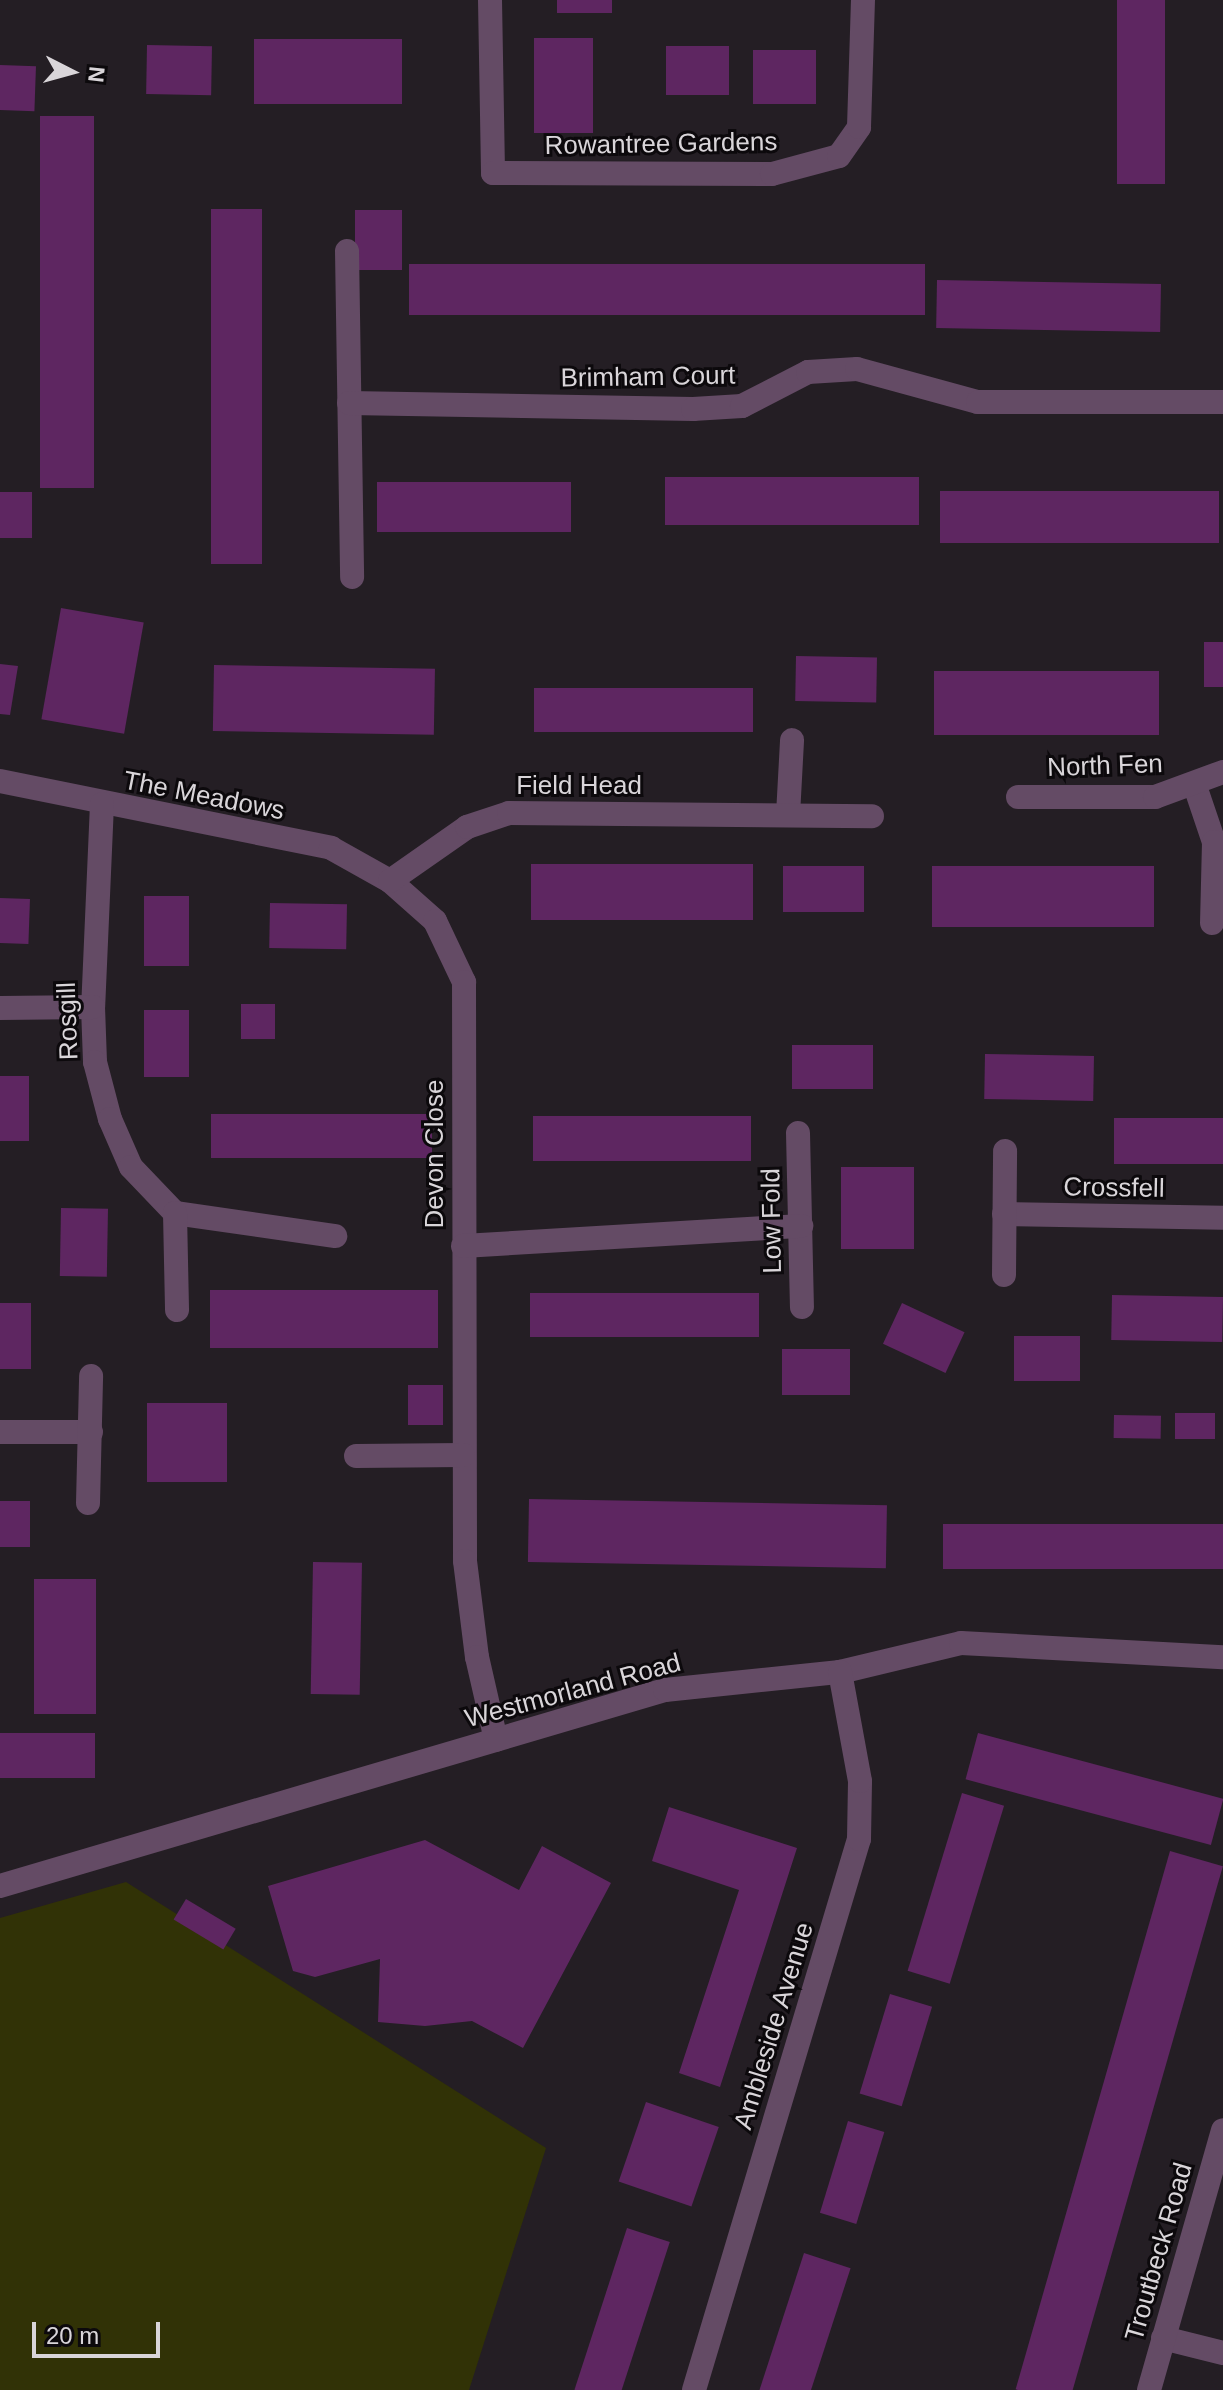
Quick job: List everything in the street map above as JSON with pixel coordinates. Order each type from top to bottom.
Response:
[{"type":"street","name":"Rowantree Gardens","points":[[490,0],[493,173],[710,174],[772,174],[839,156],[859,127],[863,0]]},
{"type":"street","points":[[347,251],[352,577]]},
{"type":"street","name":"Brimham Court","points":[[349,403],[717,408],[742,406],[808,372],[857,369],[978,402],[1223,402]]},
{"type":"street","points":[[788,815],[792,740]]},
{"type":"street","name":"North Fen","points":[[1018,797],[1155,797],[1195,786],[1223,772]]},
{"type":"street","name":"The Meadows","points":[[0,781],[331,848],[390,881]]},
{"type":"street","name":"North Fen","points":[[1195,786],[1214,842],[1212,923]]},
{"type":"street","name":"Rosgill","points":[[102,804],[93,1007],[95,1062],[110,1119],[131,1167],[175,1213]]},
{"type":"street","name":"Field Head","points":[[390,881],[467,827],[509,813],[872,816]]},
{"type":"street","name":"Devon Close","points":[[390,881],[435,921],[464,982],[465,1561],[477,1657],[496,1740]]},
{"type":"street","points":[[0,1008],[93,1007]]},
{"type":"street","name":"Low Fold","points":[[798,1133],[802,1307]]},
{"type":"street","points":[[1004,1275],[1005,1151]]},
{"type":"street","points":[[177,1310],[175,1213],[335,1236]]},
{"type":"street","name":"Crossfell","points":[[1004,1214],[1223,1218]]},
{"type":"street","points":[[463,1246],[801,1226]]},
{"type":"street","points":[[88,1503],[91,1376]]},
{"type":"street","points":[[0,1432],[91,1432]]},
{"type":"street","points":[[356,1456],[463,1455]]},
{"type":"street","name":"Westmorland Road","points":[[0,1886],[665,1690],[840,1672],[961,1643],[1223,1657]]},
{"type":"street","name":"Ambleside Avenue","points":[[694,2390],[859,1839],[860,1781],[840,1672]]},
{"type":"street","name":"Troutbeck Road","points":[[1149,2390],[1223,2130]]},
{"type":"street","points":[[1163,2338],[1223,2353]]},
{"type":"shaded area","points":[[126,1882],[546,2148],[469,2390],[0,2390],[0,1918]]},
{"type":"building","points":[[557,0],[612,0],[612,13],[557,13]]},
{"type":"building","points":[[1117,0],[1165,0],[1165,184],[1117,184]]},
{"type":"building","points":[[534,38],[593,38],[593,133],[534,133]]},
{"type":"building","points":[[254,39],[402,39],[402,104],[254,104]]},
{"type":"building","points":[[147,45],[212,46],[211,95],[146,94]]},
{"type":"building","points":[[666,46],[729,46],[729,95],[666,95]]},
{"type":"building","points":[[753,50],[816,50],[816,104],[753,104]]},
{"type":"building","points":[[0,65],[36,66],[34,111],[0,110]]},
{"type":"building","points":[[40,116],[94,116],[94,488],[40,488]]},
{"type":"building","points":[[211,209],[262,209],[262,564],[211,564]]},
{"type":"building","points":[[355,210],[402,210],[402,270],[355,270]]},
{"type":"building","points":[[409,264],[925,264],[925,315],[409,315]]},
{"type":"building","points":[[937,280],[1161,284],[1160,332],[936,328]]},
{"type":"building","points":[[665,477],[919,477],[919,525],[665,525]]},
{"type":"building","points":[[377,482],[571,482],[571,532],[377,532]]},
{"type":"building","points":[[940,491],[1219,491],[1219,543],[940,543]]},
{"type":"building","points":[[0,492],[32,492],[32,538],[0,538]]},
{"type":"building","points":[[61,608],[144,623],[124,734],[41,719]]},
{"type":"building","points":[[1204,642],[1223,642],[1223,687],[1204,687]]},
{"type":"building","points":[[796,656],[877,657],[876,702],[795,701]]},
{"type":"building","points":[[0,664],[18,666],[10,715],[0,714]]},
{"type":"building","points":[[214,665],[435,669],[434,735],[213,731]]},
{"type":"building","points":[[934,671],[1159,671],[1159,735],[934,735]]},
{"type":"building","points":[[534,688],[753,688],[753,732],[534,732]]},
{"type":"building","points":[[531,864],[753,864],[753,920],[531,920]]},
{"type":"building","points":[[783,866],[864,866],[864,912],[783,912]]},
{"type":"building","points":[[932,866],[1154,866],[1154,927],[932,927]]},
{"type":"building","points":[[144,896],[189,896],[189,966],[144,966]]},
{"type":"building","points":[[0,898],[30,899],[28,944],[0,943]]},
{"type":"building","points":[[270,903],[347,904],[346,949],[269,948]]},
{"type":"building","points":[[241,1004],[275,1004],[275,1039],[241,1039]]},
{"type":"building","points":[[144,1010],[189,1010],[189,1077],[144,1077]]},
{"type":"building","points":[[792,1045],[873,1045],[873,1089],[792,1089]]},
{"type":"building","points":[[985,1054],[1094,1056],[1093,1101],[984,1099]]},
{"type":"building","points":[[0,1076],[29,1076],[29,1141],[0,1141]]},
{"type":"building","points":[[211,1114],[432,1114],[432,1158],[211,1158]]},
{"type":"building","points":[[533,1116],[751,1116],[751,1161],[533,1161]]},
{"type":"building","points":[[1114,1118],[1223,1118],[1223,1164],[1114,1164]]},
{"type":"building","points":[[841,1167],[914,1167],[914,1249],[841,1249]]},
{"type":"building","points":[[61,1208],[108,1209],[107,1277],[60,1276]]},
{"type":"building","points":[[210,1290],[438,1290],[438,1348],[210,1348]]},
{"type":"building","points":[[530,1293],[759,1293],[759,1337],[530,1337]]},
{"type":"building","points":[[1112,1295],[1223,1297],[1222,1342],[1111,1340]]},
{"type":"building","points":[[0,1303],[31,1303],[31,1369],[0,1369]]},
{"type":"building","points":[[902,1303],[965,1332],[946,1373],[883,1344]]},
{"type":"building","points":[[1014,1336],[1080,1336],[1080,1381],[1014,1381]]},
{"type":"building","points":[[782,1349],[850,1349],[850,1395],[782,1395]]},
{"type":"building","points":[[408,1385],[443,1385],[443,1425],[408,1425]]},
{"type":"building","points":[[147,1403],[227,1403],[227,1482],[147,1482]]},
{"type":"building","points":[[1175,1413],[1215,1413],[1215,1439],[1175,1439]]},
{"type":"building","points":[[1114,1415],[1161,1416],[1161,1439],[1114,1438]]},
{"type":"building","points":[[529,1499],[887,1505],[886,1568],[528,1562]]},
{"type":"building","points":[[0,1501],[30,1501],[30,1547],[0,1547]]},
{"type":"building","points":[[943,1524],[1223,1524],[1223,1569],[943,1569]]},
{"type":"building","points":[[313,1562],[362,1563],[360,1695],[311,1694]]},
{"type":"building","points":[[34,1579],[96,1579],[96,1714],[34,1714]]},
{"type":"building","points":[[0,1733],[95,1733],[95,1778],[0,1778]]},
{"type":"building","points":[[978,1733],[1223,1799],[1211,1845],[966,1779]]},
{"type":"building","points":[[962,1793],[1004,1806],[950,1984],[908,1971]]},
{"type":"building","points":[[669,1807],[797,1848],[720,2087],[679,2073],[739,1890],[652,1861]]},
{"type":"building","points":[[425,1840],[519,1890],[542,1846],[611,1883],[523,2048],[472,2021],[425,2026],[378,2022],[380,1959],[315,1977],[293,1971],[268,1886]]},
{"type":"building","points":[[1170,1851],[1223,1866],[1073,2390],[1016,2389]]},
{"type":"building","points":[[186,1899],[236,1929],[223,1949],[174,1920]]},
{"type":"building","points":[[890,1994],[932,2007],[902,2106],[860,2093]]},
{"type":"building","points":[[646,2102],[719,2127],[691,2206],[619,2181]]},
{"type":"building","points":[[848,2121],[884,2132],[856,2224],[820,2213]]},
{"type":"building","points":[[627,2228],[670,2242],[622,2390],[574,2390]]},
{"type":"building","points":[[804,2253],[851,2268],[811,2390],[760,2390]]}]
